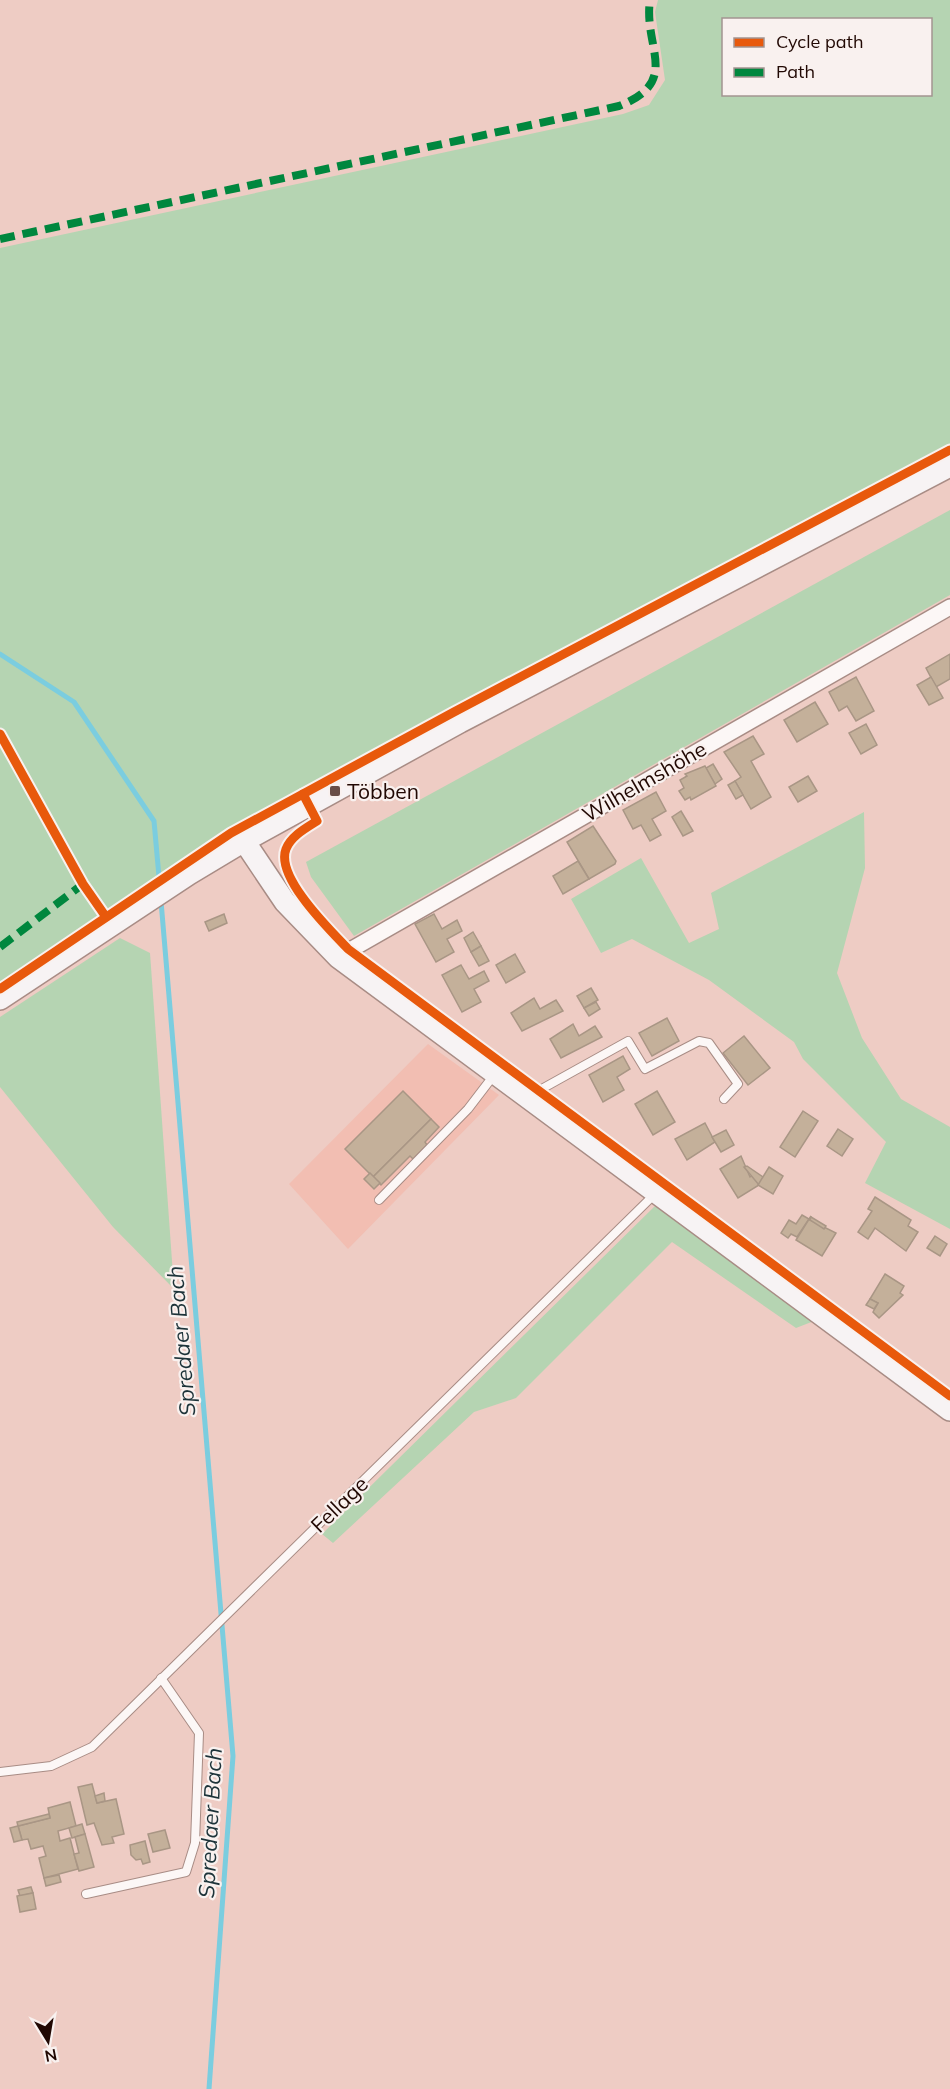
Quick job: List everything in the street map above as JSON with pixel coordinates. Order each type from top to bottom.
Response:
[{"type":"main road","points":[[0,999],[189,874],[244,841],[460,722],[950,466]]},
{"type":"main road","points":[[244,841],[285,902],[338,957],[530,1100],[660,1189],[950,1410]]},
{"type":"street","name":"Wilhelmshöhe","points":[[338,957],[950,607]]},
{"type":"lane","points":[[95,902],[105,917]]},
{"type":"lane","points":[[530,1100],[538,1091],[628,1041],[645,1069],[699,1041],[709,1043],[738,1084],[724,1099]]},
{"type":"lane","points":[[379,1200],[468,1109],[495,1073]]},
{"type":"lane","name":"Fellage","points":[[0,1772],[51,1766],[92,1747],[660,1189]]},
{"type":"lane","points":[[86,1894],[186,1872],[195,1843],[199,1733],[161,1678]]},
{"type":"shaded area","points":[[428,1044],[499,1095],[348,1249],[289,1184]]},
{"type":"green space","points":[[658,0],[950,0],[950,444],[225,832],[0,984],[0,248],[623,114],[649,105],[665,80],[655,12]]},
{"type":"green space","points":[[950,510],[950,595],[354,936],[311,877],[306,862]]},
{"type":"green space","points":[[864,812],[865,868],[837,973],[862,1038],[901,1099],[950,1127],[950,1229],[865,1183],[886,1142],[803,1059],[794,1042],[709,980],[632,939],[601,953],[571,899],[641,858],[689,943],[719,929],[711,893]]},
{"type":"green space","points":[[120,938],[150,953],[174,1289],[113,1227],[0,1087],[0,1017]]},
{"type":"green space","points":[[655,1206],[814,1321],[796,1328],[672,1242],[516,1398],[474,1412],[333,1543],[322,1534]]},
{"type":"building","points":[[950,654],[950,679],[936,687],[926,668]]},
{"type":"building","points":[[856,677],[874,711],[856,721],[847,706],[839,711],[829,692]]},
{"type":"building","points":[[931,677],[943,698],[929,705],[917,685]]},
{"type":"building","points":[[815,702],[828,724],[797,742],[784,720]]},
{"type":"building","points":[[866,724],[877,745],[861,754],[849,733]]},
{"type":"building","points":[[753,736],[764,754],[751,761],[771,797],[751,809],[735,781],[741,777],[724,752]]},
{"type":"building","points":[[713,764],[722,779],[715,784],[706,768]]},
{"type":"building","points":[[705,766],[716,786],[691,800],[690,797],[685,800],[679,791],[684,788],[680,780],[687,776],[685,774]]},
{"type":"building","points":[[808,776],[817,791],[798,802],[789,787]]},
{"type":"building","points":[[735,781],[743,795],[736,799],[728,785]]},
{"type":"building","points":[[656,792],[666,811],[652,819],[661,835],[650,841],[641,825],[633,829],[623,810]]},
{"type":"building","points":[[681,811],[693,831],[683,836],[672,817]]},
{"type":"building","points":[[593,826],[616,861],[615,864],[589,879],[567,842]]},
{"type":"building","points":[[578,861],[589,879],[563,894],[553,876]]},
{"type":"building","points":[[224,914],[227,923],[209,931],[205,922]]},
{"type":"building","points":[[434,914],[442,929],[457,920],[462,931],[447,939],[454,952],[436,962],[415,924]]},
{"type":"building","points":[[473,932],[481,946],[471,952],[464,938]]},
{"type":"building","points":[[481,946],[489,961],[479,966],[471,952]]},
{"type":"building","points":[[515,954],[525,972],[506,983],[496,965]]},
{"type":"building","points":[[461,965],[469,979],[484,971],[489,981],[474,989],[481,1002],[462,1012],[442,975]]},
{"type":"building","points":[[591,988],[598,1000],[584,1008],[577,996]]},
{"type":"building","points":[[534,998],[540,1009],[556,1000],[563,1011],[522,1031],[511,1013]]},
{"type":"building","points":[[596,1002],[600,1009],[589,1016],[584,1008]]},
{"type":"building","points":[[667,1018],[679,1041],[652,1056],[639,1033]]},
{"type":"building","points":[[573,1024],[579,1036],[595,1026],[602,1037],[561,1058],[550,1039]]},
{"type":"building","points":[[744,1036],[770,1068],[748,1085],[723,1053]]},
{"type":"building","points":[[623,1056],[630,1069],[617,1077],[624,1090],[603,1102],[589,1075]]},
{"type":"building","points":[[403,1091],[431,1119],[373,1177],[345,1149]]},
{"type":"building","points":[[657,1091],[675,1122],[653,1135],[635,1104]]},
{"type":"building","points":[[803,1111],[818,1121],[795,1157],[780,1147]]},
{"type":"building","points":[[431,1119],[439,1127],[425,1142],[427,1145],[413,1159],[410,1156],[381,1185],[373,1177]]},
{"type":"building","points":[[705,1123],[715,1142],[687,1160],[675,1139]]},
{"type":"building","points":[[838,1129],[853,1139],[842,1156],[827,1146]]},
{"type":"building","points":[[726,1130],[734,1145],[721,1152],[712,1137]]},
{"type":"building","points":[[741,1156],[750,1177],[753,1175],[759,1185],[738,1198],[720,1169]]},
{"type":"building","points":[[747,1166],[763,1177],[759,1185],[744,1167]]},
{"type":"building","points":[[769,1167],[783,1176],[773,1194],[758,1185]]},
{"type":"building","points":[[370,1173],[380,1183],[374,1189],[364,1179]]},
{"type":"building","points":[[875,1197],[911,1220],[908,1226],[918,1232],[906,1251],[875,1228],[868,1239],[858,1232],[872,1211],[868,1209]]},
{"type":"building","points":[[802,1215],[809,1219],[797,1237],[791,1234],[788,1238],[781,1233],[789,1220],[796,1224]]},
{"type":"building","points":[[811,1216],[810,1220],[836,1233],[822,1256],[796,1240]]},
{"type":"building","points":[[811,1217],[826,1226],[824,1229],[810,1220]]},
{"type":"building","points":[[935,1236],[947,1244],[940,1256],[927,1248]]},
{"type":"building","points":[[885,1274],[904,1286],[900,1293],[903,1295],[879,1318],[873,1312],[878,1303],[870,1299]]},
{"type":"building","points":[[870,1299],[878,1303],[874,1309],[866,1305]]},
{"type":"building","points":[[92,1784],[97,1803],[116,1799],[124,1834],[112,1837],[114,1843],[102,1845],[94,1823],[87,1825],[78,1787]]},
{"type":"building","points":[[104,1793],[105,1801],[97,1803],[95,1796]]},
{"type":"building","points":[[70,1802],[76,1826],[58,1831],[60,1841],[70,1838],[78,1869],[44,1878],[39,1858],[46,1856],[43,1846],[31,1849],[28,1839],[22,1840],[18,1826],[50,1818],[48,1808]]},
{"type":"building","points":[[49,1814],[50,1818],[18,1826],[17,1822]]},
{"type":"building","points":[[82,1824],[85,1834],[72,1838],[69,1828]]},
{"type":"building","points":[[18,1826],[22,1840],[14,1842],[10,1828]]},
{"type":"building","points":[[165,1830],[170,1848],[153,1852],[148,1834]]},
{"type":"building","points":[[85,1834],[94,1867],[79,1871],[74,1854],[79,1853],[75,1837]]},
{"type":"building","points":[[145,1841],[150,1862],[143,1864],[141,1859],[136,1860],[131,1855],[130,1845]]},
{"type":"building","points":[[59,1875],[61,1882],[46,1886],[44,1878]]},
{"type":"building","points":[[31,1887],[33,1893],[20,1896],[18,1890]]},
{"type":"building","points":[[33,1893],[36,1909],[20,1912],[17,1896]]},
{"type":"waterway","name":"Spredaer Bach","points":[[0,654],[74,702],[154,821],[160,888]]},
{"type":"waterway","name":"Spredaer Bach","points":[[161,901],[233,1756],[209,2089]]},
{"type":"marked path","points":[[0,239],[619,106],[638,96],[649,86],[655,74],[656,62],[649,17],[650,0]]},
{"type":"marked path","points":[[0,947],[83,884]]},
{"type":"cycle path","points":[[0,989],[231,833],[454,712],[950,450]]},
{"type":"cycle path","points":[[0,734],[83,884],[106,917]]},
{"type":"cycle path","points":[[303,794],[317,821],[291,840],[286,849],[285,861],[289,874],[306,903],[348,949],[950,1396]]},
{"type":"place","name":"Többen","points":[[335,791]]}]
